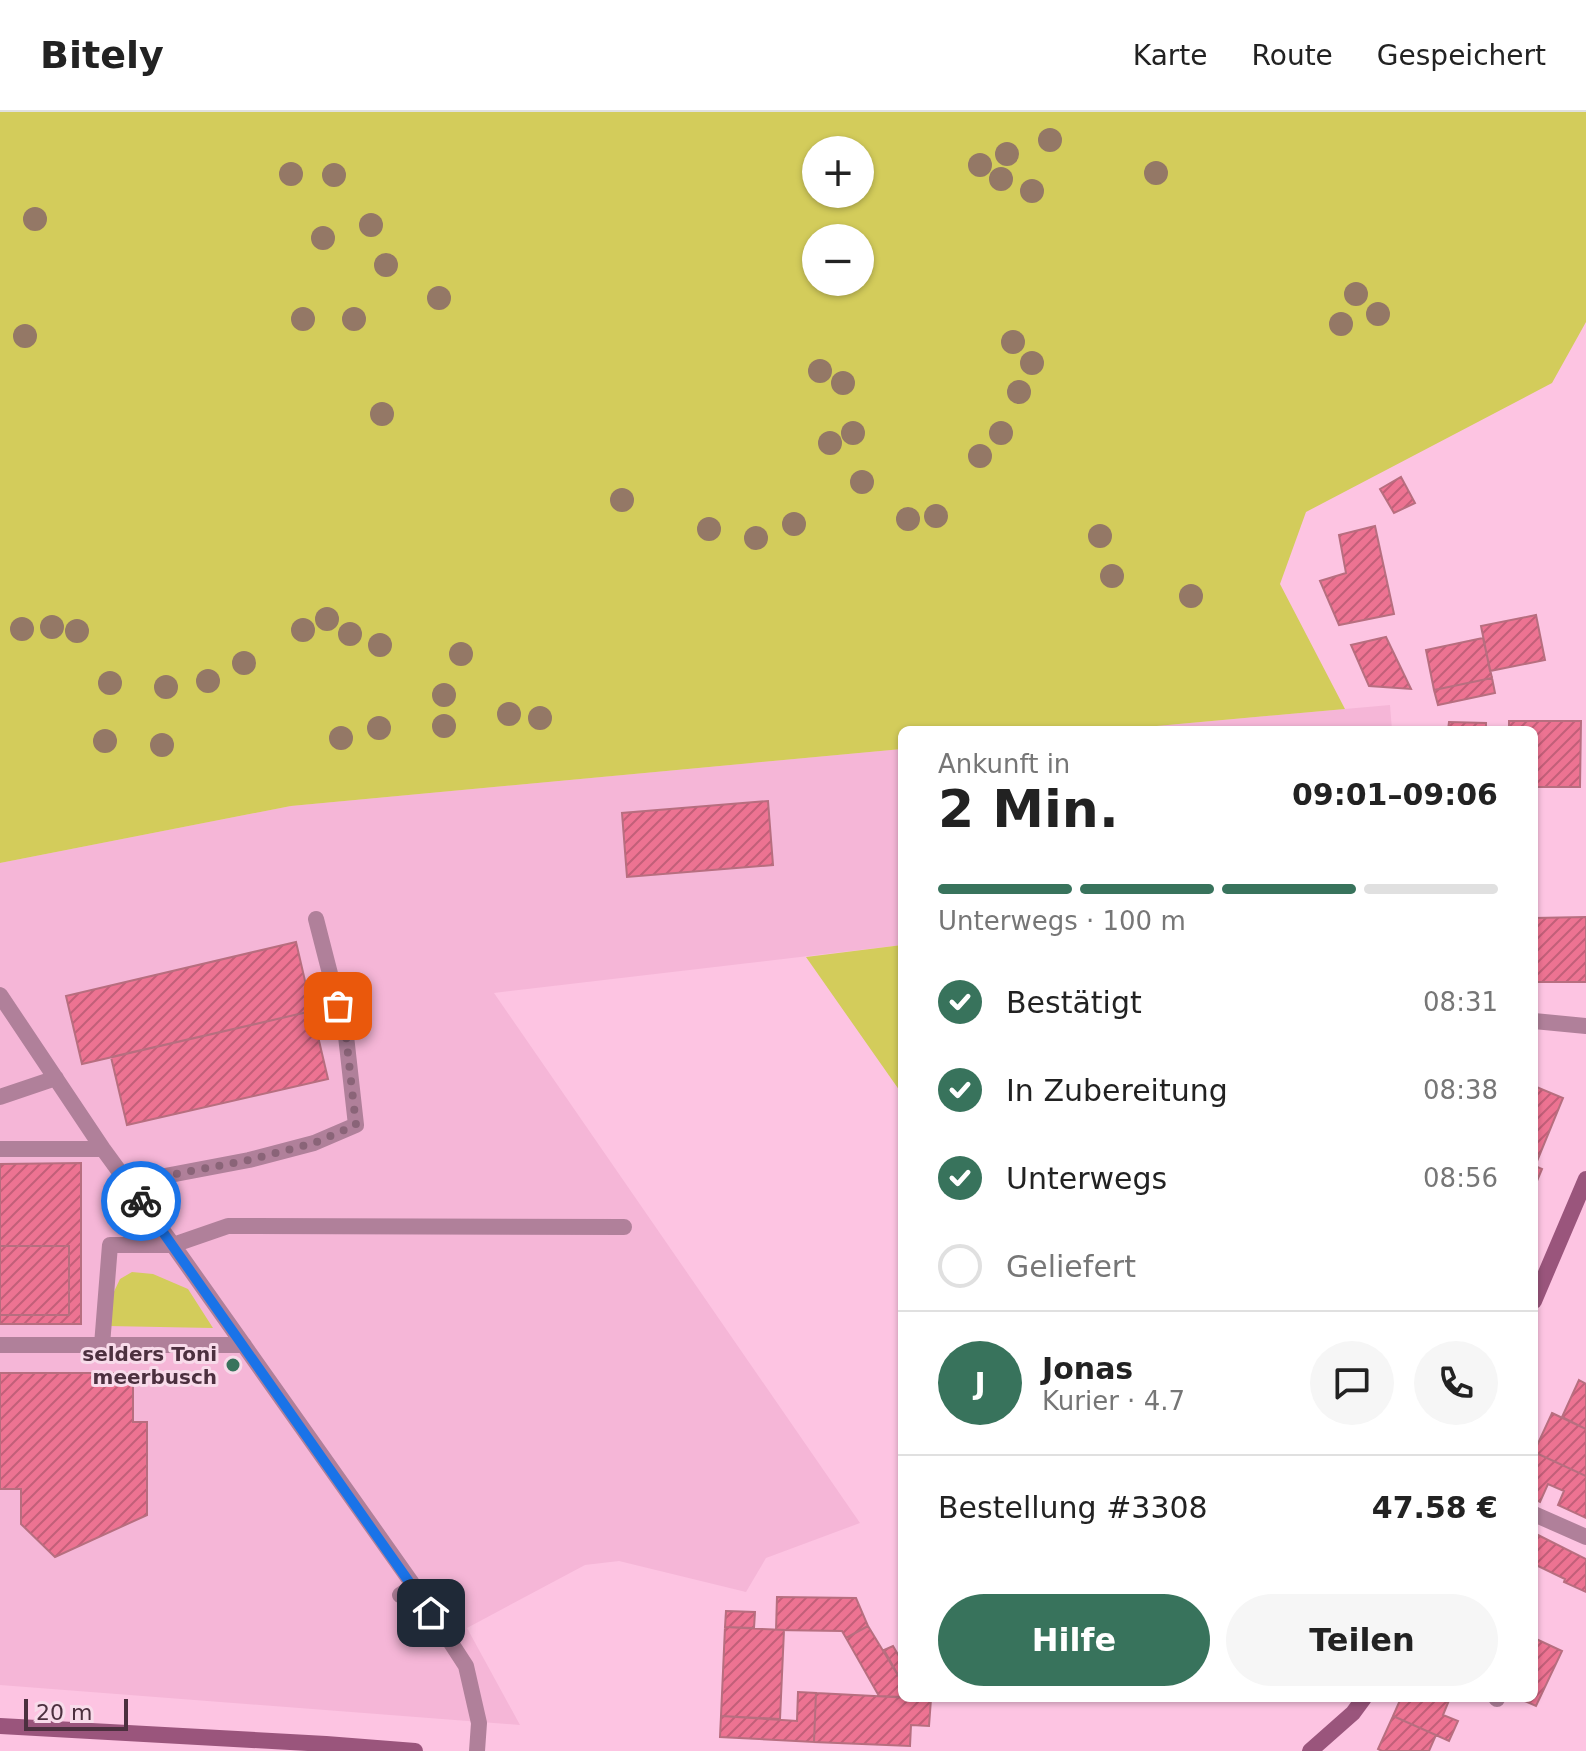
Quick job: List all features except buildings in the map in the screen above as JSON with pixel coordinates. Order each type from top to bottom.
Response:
[{"type":"main road","points":[[1538,1292],[1586,1179]]},
{"type":"main road","points":[[1310,1751],[1361,1702]]},
{"type":"main road","points":[[0,1726],[415,1751]]},
{"type":"street","points":[[128,1183],[249,1160],[314,1143],[356,1125],[346,1036],[316,919]]},
{"type":"street","points":[[0,995],[103,1149],[244,1345],[269,1392],[311,1453],[407,1590],[466,1666],[479,1723],[477,1751]]},
{"type":"street","points":[[1538,1021],[1586,1026]]},
{"type":"street","points":[[0,1097],[56,1078]]},
{"type":"street","points":[[0,1149],[103,1149]]},
{"type":"street","points":[[102,1345],[110,1245],[173,1245],[228,1226],[624,1227]]},
{"type":"street","points":[[0,1345],[244,1345]]},
{"type":"street","points":[[1538,1516],[1586,1537]]},
{"type":"shaded area","points":[[0,112],[1586,112],[1586,322],[1552,383],[1306,512],[1280,584],[1345,709],[1157,726],[898,726],[898,749],[291,806],[0,863]]},
{"type":"shaded area","points":[[1390,705],[1392,726],[1157,726]]},
{"type":"shaded area","points":[[898,749],[898,945],[494,993],[860,1523],[766,1558],[746,1592],[619,1561],[585,1565],[467,1628],[520,1725],[0,1685],[0,863],[291,806]]},
{"type":"shaded area","points":[[898,946],[898,1088],[806,957]]},
{"type":"shaded area","points":[[132,1272],[153,1274],[188,1289],[213,1328],[108,1326],[110,1300],[120,1279]]},
{"type":"way so far","points":[[141,1201],[128,1183],[249,1160],[314,1143],[356,1125],[346,1036],[338,1006]]},
{"type":"place","name":"selders Toni meerbusch","points":[[233,1365]]},
{"type":"route","points":[[141,1201],[431,1613]]}]
